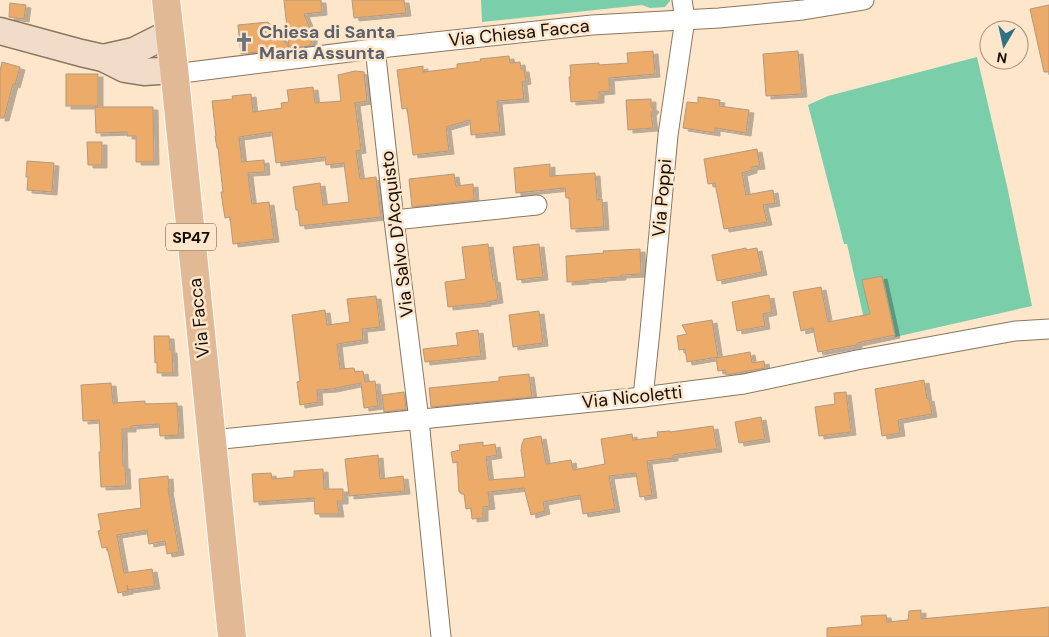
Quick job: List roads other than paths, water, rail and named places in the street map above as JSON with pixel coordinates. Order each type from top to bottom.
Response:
[{"type":"main road","name":"Via Facca","points":[[166,0],[232,637]]},
{"type":"main road","points":[[0,31],[104,58],[125,69],[144,72],[174,71]]},
{"type":"main road","points":[[104,58],[134,51],[170,33]]},
{"type":"street","name":"Via Poppi","points":[[643,397],[668,135],[684,19],[682,0]]},
{"type":"street","name":"Via Chiesa Facca","points":[[174,71],[592,25],[718,18],[803,10],[864,0]]},
{"type":"street","name":"Via Salvo D'Acquisto","points":[[375,48],[419,420],[441,637]]},
{"type":"street","points":[[394,220],[537,205]]},
{"type":"street","name":"Via Nicoletti","points":[[212,440],[643,397],[744,384],[857,360],[1015,331],[1049,329]]},
{"type":"place","name":"Chiesa di Santa Maria Assunta","points":[[244,42]]}]
